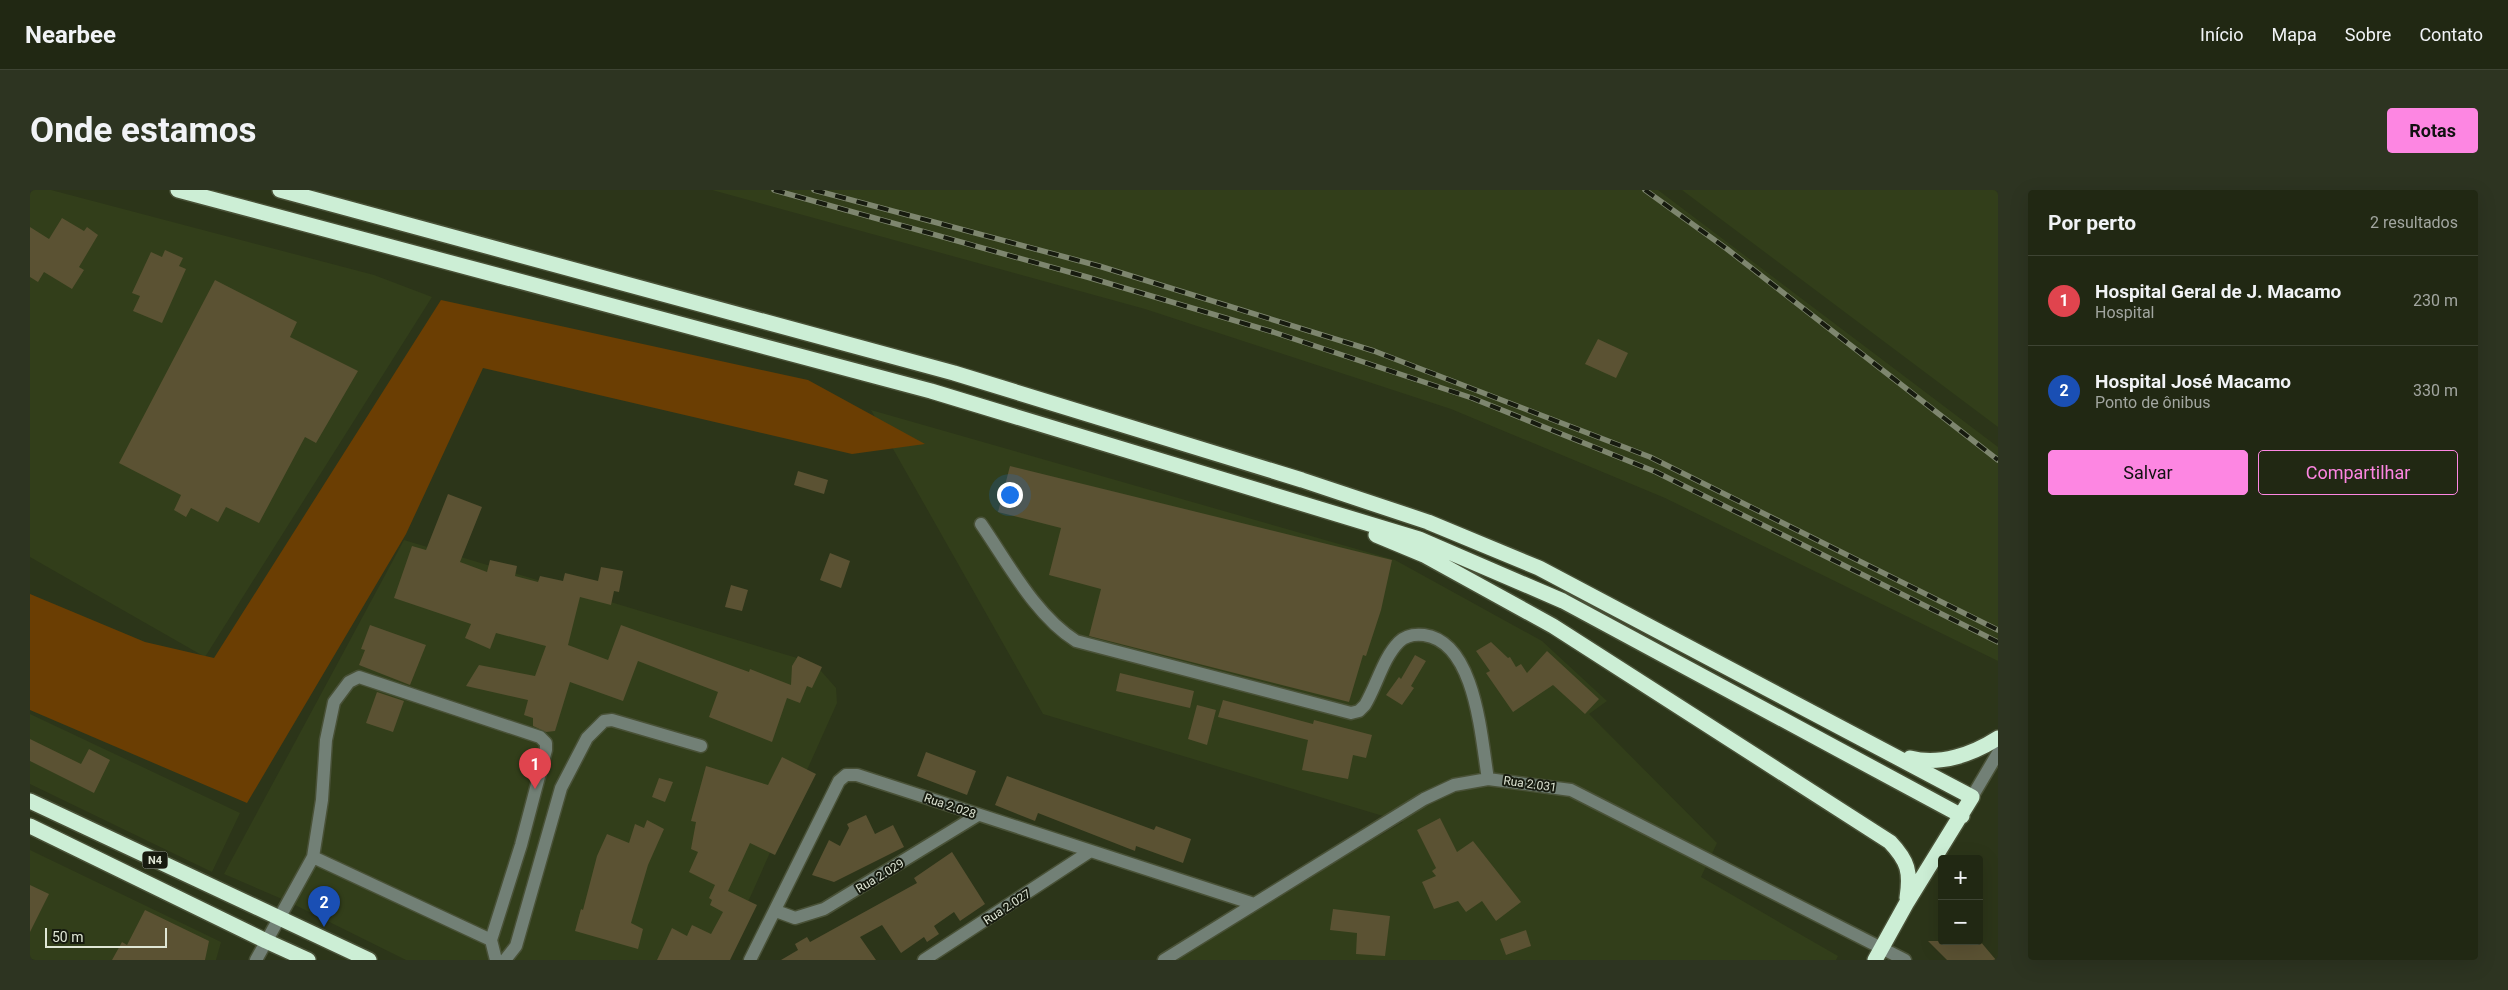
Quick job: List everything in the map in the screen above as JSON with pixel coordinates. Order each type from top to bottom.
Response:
[{"type":"highway","points":[[178,190],[931,390],[1419,539],[1563,600],[1962,816]]},
{"type":"highway","points":[[280,190],[954,373],[1302,480],[1428,522],[1539,568],[1972,797],[1906,904],[1878,954]]},
{"type":"highway","points":[[1299,503],[1424,555],[1554,626],[1890,842],[1906,861],[1910,880],[1906,904]]},
{"type":"highway","points":[[1889,753],[1927,763],[1952,758],[1998,738]]},
{"type":"highway","name":"N4","points":[[30,801],[369,960]]},
{"type":"highway","name":"N4","points":[[30,826],[308,960]]},
{"type":"street","points":[[981,524],[1032,598],[1060,629],[1076,641],[1351,713],[1359,711],[1366,705],[1388,656],[1399,642],[1406,636],[1416,634],[1438,638],[1452,652],[1468,680],[1474,697],[1488,779]]},
{"type":"street","points":[[256,960],[313,857],[322,800],[326,740],[334,702],[349,682],[360,677],[540,737],[546,743],[546,750],[521,845],[492,940],[496,960]]},
{"type":"street","points":[[505,960],[516,946],[561,788],[587,738],[598,725],[604,721],[612,720],[700,746]]},
{"type":"street","points":[[1972,797],[1998,753]]},
{"type":"street","name":"Rua 2.028","points":[[750,960],[839,781],[846,774],[856,775],[1254,904]]},
{"type":"street","name":"Rua 2.031","points":[[1164,960],[1424,799],[1454,785],[1488,779],[1572,790],[1878,954],[1905,960]]},
{"type":"street","name":"Rua 2.029","points":[[776,911],[795,918],[824,909],[978,815]]},
{"type":"street","name":"Rua 2.027","points":[[924,960],[1089,852]]},
{"type":"street","points":[[313,857],[492,940]]},
{"type":"shaded area","points":[[30,190],[51,190],[374,275],[432,297],[205,657],[30,557]]},
{"type":"shaded area","points":[[712,190],[1658,190],[1998,447],[1998,661],[1665,498],[1451,409],[1145,309]]},
{"type":"shaded area","points":[[1682,190],[1998,190],[1998,427]]},
{"type":"shaded area","points":[[441,300],[808,380],[925,444],[852,454],[483,368],[406,534],[247,803],[30,710],[30,594],[145,642],[214,658]]},
{"type":"shaded area","points":[[871,410],[1395,560],[1542,641],[1607,701],[1589,714],[1717,843],[1701,877],[1838,956],[1836,960],[1173,960],[1260,906],[1403,822],[1043,714]]},
{"type":"shaded area","points":[[404,540],[814,663],[836,688],[837,703],[722,960],[406,960],[289,902],[224,874]]},
{"type":"shaded area","points":[[30,714],[240,813],[212,872],[30,784]]},
{"type":"shaded area","points":[[30,850],[221,942],[216,960],[30,960]]},
{"type":"building","points":[[62,218],[84,231],[87,227],[98,235],[79,267],[84,270],[72,289],[44,272],[38,282],[30,277],[30,227],[49,239]]},
{"type":"building","points":[[165,250],[183,258],[179,266],[186,269],[162,323],[133,311],[140,296],[132,293],[151,252],[162,257]]},
{"type":"building","points":[[215,280],[297,322],[290,337],[358,371],[316,443],[305,437],[259,523],[226,507],[218,522],[191,508],[186,517],[174,510],[181,495],[119,463]]},
{"type":"building","points":[[1598,339],[1628,353],[1616,378],[1585,364]]},
{"type":"building","points":[[1010,466],[1392,560],[1381,610],[1366,656],[1363,655],[1349,702],[1089,636],[1101,589],[1049,575],[1061,528],[998,512]]},
{"type":"building","points":[[798,471],[828,480],[824,494],[794,485]]},
{"type":"building","points":[[448,494],[482,507],[460,562],[487,572],[490,560],[517,566],[515,576],[538,582],[540,576],[563,581],[565,573],[598,581],[601,567],[623,571],[619,592],[614,591],[611,605],[580,597],[568,645],[608,660],[621,625],[749,672],[750,669],[791,685],[792,666],[798,656],[822,667],[812,688],[807,686],[800,703],[787,698],[772,742],[709,717],[718,692],[638,661],[623,701],[570,682],[555,731],[546,732],[533,726],[533,718],[524,715],[528,700],[466,686],[479,665],[535,676],[546,646],[496,633],[490,649],[465,638],[471,624],[394,598],[412,546],[426,550]]},
{"type":"building","points":[[830,553],[850,561],[841,588],[820,580]]},
{"type":"building","points":[[731,585],[748,590],[742,611],[725,607]]},
{"type":"building","points":[[370,625],[426,645],[410,685],[359,665],[365,650],[361,649]]},
{"type":"building","points":[[1491,642],[1508,658],[1510,657],[1516,667],[1521,664],[1527,673],[1547,651],[1599,699],[1585,714],[1553,685],[1513,712],[1486,673],[1490,671],[1476,651]]},
{"type":"building","points":[[1415,655],[1426,661],[1411,686],[1414,688],[1402,705],[1386,695],[1399,677],[1401,679]]},
{"type":"building","points":[[1120,673],[1194,691],[1190,708],[1116,691]]},
{"type":"building","points":[[377,692],[404,701],[393,732],[366,723]]},
{"type":"building","points":[[1223,700],[1313,724],[1314,720],[1372,735],[1366,758],[1353,755],[1348,779],[1302,770],[1308,740],[1218,717]]},
{"type":"building","points":[[1197,705],[1216,710],[1207,745],[1188,739]]},
{"type":"building","points":[[30,739],[81,764],[89,749],[110,760],[94,793],[30,761]]},
{"type":"building","points":[[926,752],[976,771],[967,795],[917,776]]},
{"type":"building","points":[[782,757],[816,774],[775,855],[750,843],[728,891],[757,905],[730,960],[657,960],[672,928],[687,936],[692,925],[711,934],[723,912],[710,905],[712,900],[709,898],[715,885],[689,872],[698,852],[691,849],[696,822],[691,821],[706,766],[768,785]]},
{"type":"building","points":[[1007,776],[1154,830],[1156,826],[1191,839],[1183,863],[1136,846],[1135,851],[1038,813],[1035,821],[995,805]]},
{"type":"building","points":[[659,778],[673,782],[665,802],[652,797]]},
{"type":"building","points":[[866,815],[875,834],[893,825],[904,847],[834,882],[812,875],[829,840],[840,846],[849,828],[847,824]]},
{"type":"building","points":[[1440,818],[1457,852],[1473,841],[1521,902],[1496,921],[1482,901],[1466,912],[1458,901],[1434,909],[1422,882],[1436,876],[1432,871],[1436,868],[1417,830]]},
{"type":"building","points":[[647,820],[664,829],[648,865],[631,923],[643,929],[638,949],[575,931],[581,909],[583,910],[597,856],[607,834],[629,843],[635,824],[644,828]]},
{"type":"building","points":[[952,852],[985,904],[960,921],[954,912],[934,926],[939,934],[927,942],[924,937],[901,953],[882,925],[860,937],[876,960],[781,960],[798,950],[795,944],[807,937],[810,942],[917,883],[914,878]]},
{"type":"building","points":[[30,885],[49,894],[30,932]]},
{"type":"building","points":[[1333,909],[1390,916],[1385,956],[1356,954],[1357,933],[1330,930]]},
{"type":"building","points":[[145,910],[209,941],[205,960],[112,960],[122,942],[127,945]]},
{"type":"building","points":[[1526,930],[1531,946],[1506,955],[1500,939]]},
{"type":"building","points":[[1928,941],[1938,941],[1938,945],[1983,945],[1996,960],[1947,960]]},
{"type":"railway","points":[[774,190],[1087,277],[1273,332],[1472,398],[1656,472],[1998,642]]},
{"type":"railway","points":[[814,190],[1099,266],[1374,351],[1650,457],[1998,630]]},
{"type":"railway","points":[[1645,190],[1727,249],[1998,460]]},
{"type":"place","name":"Hospital Geral de J. Macamo","points":[[535,789]]},
{"type":"place","name":"Hospital José Macamo","points":[[324,927]]}]
